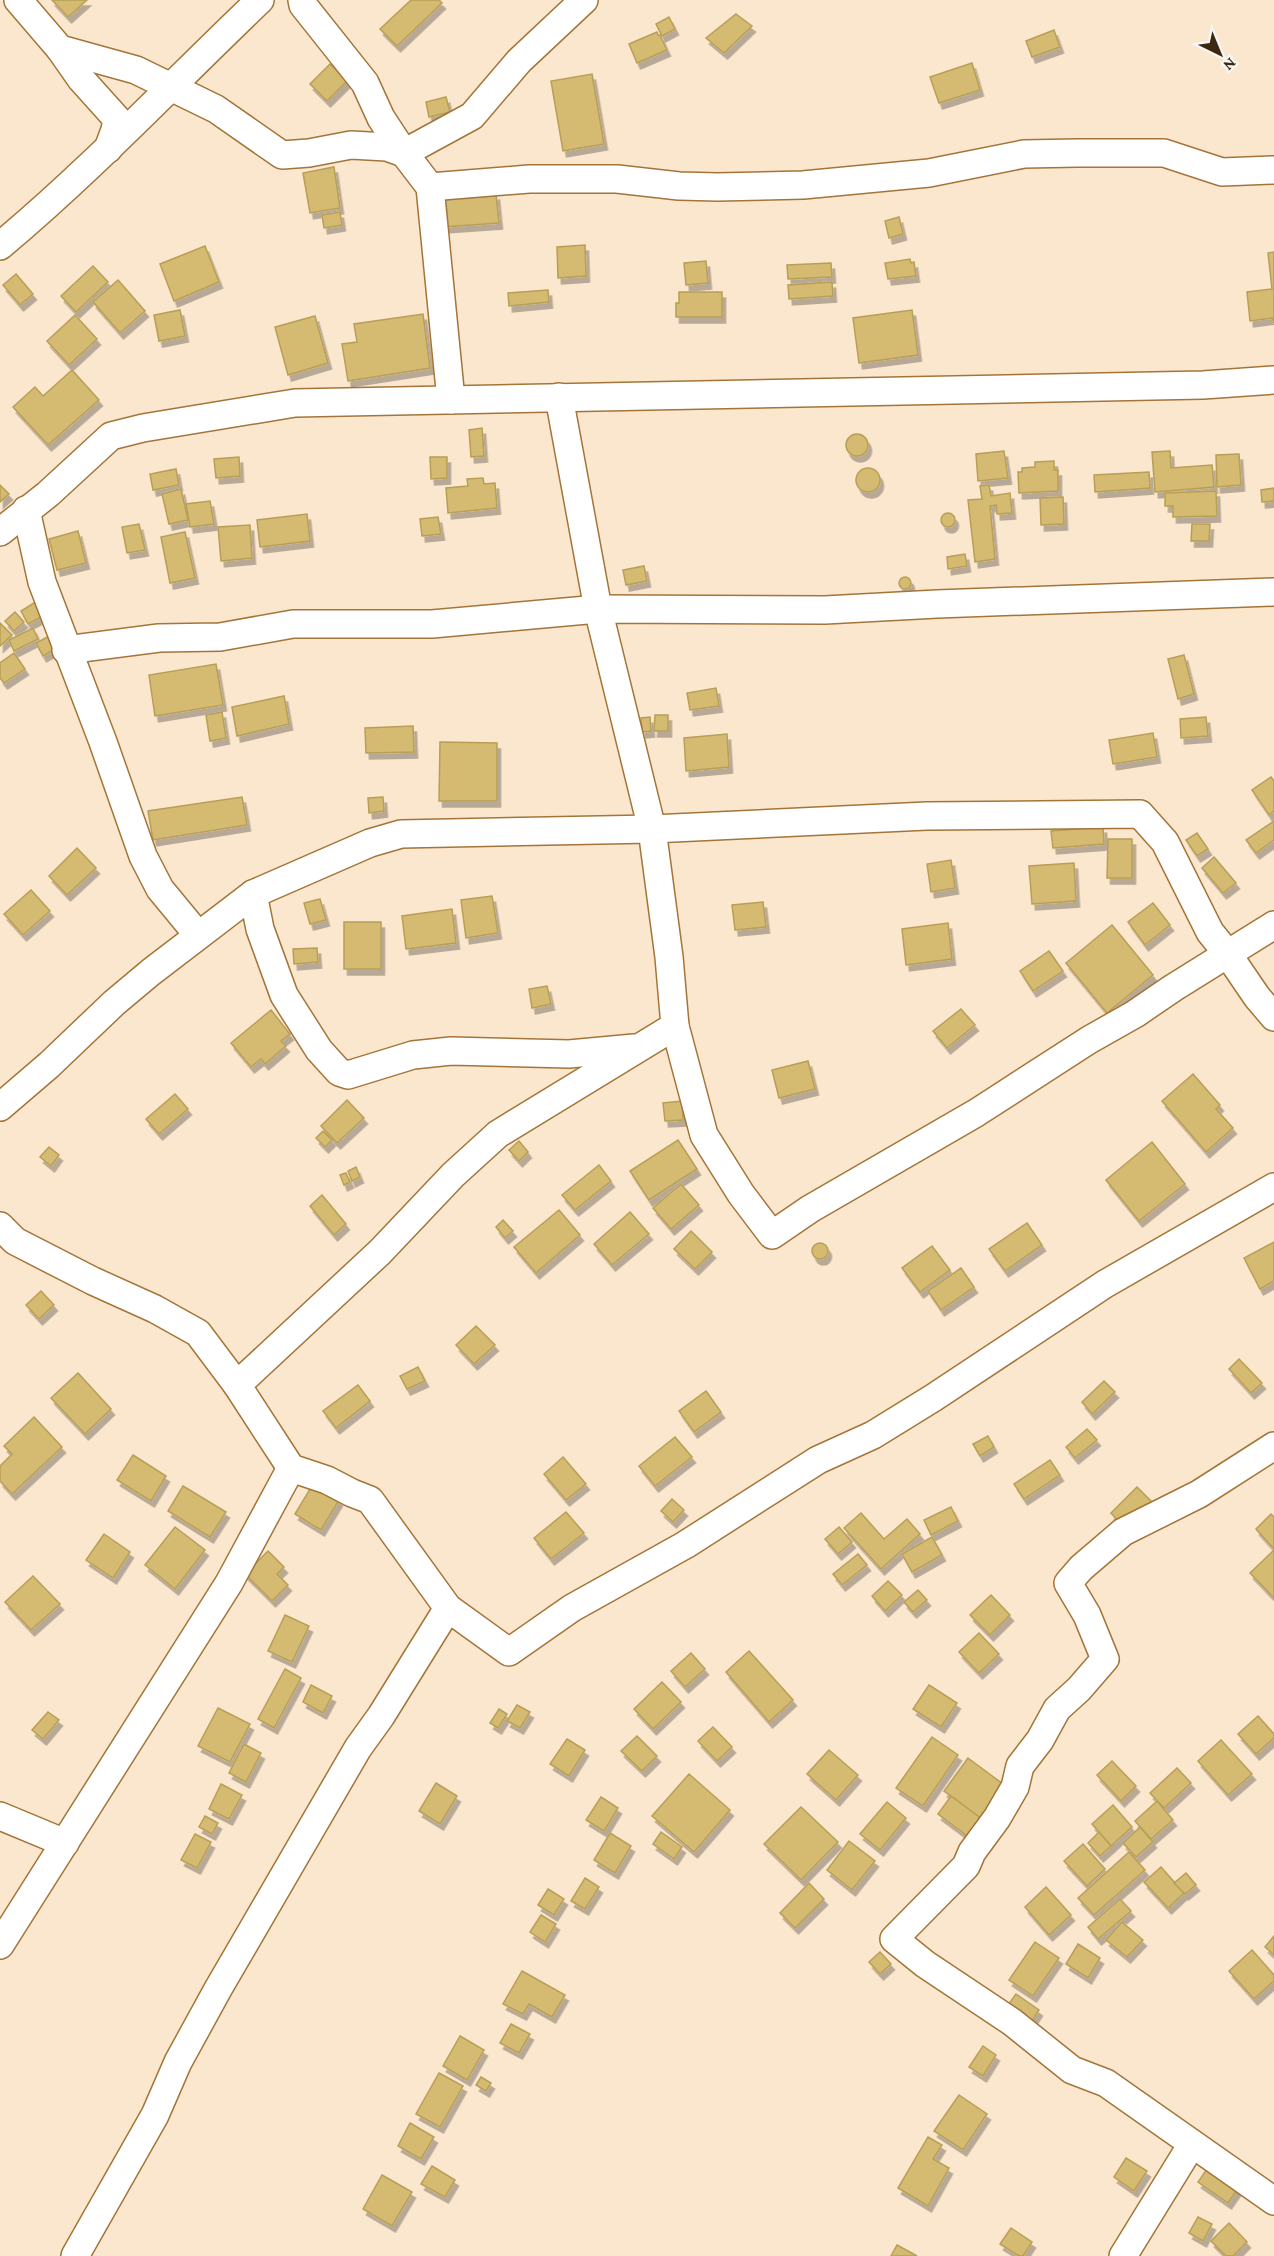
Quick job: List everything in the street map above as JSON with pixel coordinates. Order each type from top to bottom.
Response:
[{"type":"street","points":[[18,0],[60,49],[81,79],[117,119],[116,130],[108,149]]},
{"type":"street","points":[[0,246],[108,149],[261,0]]},
{"type":"street","points":[[302,0],[365,83],[381,118],[430,187],[451,400]]},
{"type":"street","points":[[60,49],[136,70],[216,109],[282,155],[309,153],[351,145],[387,147],[404,153],[472,116],[519,61],[584,0]]},
{"type":"street","points":[[430,187],[540,179],[617,179],[680,186],[717,187],[803,185],[929,173],[1024,154],[1164,153],[1222,172],[1274,170]]},
{"type":"street","points":[[0,532],[111,436],[143,428],[295,403],[1191,386],[1274,380]]},
{"type":"street","points":[[559,397],[598,609],[652,829],[669,957],[675,1026],[704,1136],[741,1194],[772,1235],[810,1209],[976,1113],[1274,925]]},
{"type":"street","points":[[26,510],[42,582],[66,650],[103,741],[142,856],[160,889],[198,935]]},
{"type":"street","points":[[66,650],[159,638],[220,637],[293,624],[432,624],[598,609],[825,610],[1274,592]]},
{"type":"street","points":[[0,1107],[49,1065],[114,1003],[253,894],[370,843],[401,834],[652,829],[927,816],[1140,814],[1165,842],[1210,932],[1274,1017]]},
{"type":"street","points":[[253,894],[260,929],[284,995],[319,1050],[339,1072],[348,1075],[413,1055],[451,1051],[569,1054],[642,1047]]},
{"type":"street","points":[[237,1385],[380,1252],[453,1175],[498,1134],[675,1026]]},
{"type":"street","points":[[5,1240],[155,1309],[198,1333],[237,1385],[291,1467],[327,1480],[370,1500],[448,1608],[509,1652],[572,1608],[685,1545],[818,1460],[873,1435],[933,1398],[1105,1284],[1274,1187]]},
{"type":"street","points":[[1274,1446],[1199,1494],[1123,1532],[1081,1568],[1068,1583],[1087,1615],[1105,1659],[1079,1689],[1057,1709],[1040,1740],[1020,1766],[1015,1787],[997,1818],[972,1852],[966,1866],[894,1939],[925,1964],[1012,2022],[1072,2070],[1106,2083],[1274,2201]]},
{"type":"street","points":[[0,1945],[229,1583],[291,1467]]},
{"type":"street","points":[[75,2256],[155,2115],[178,2062],[218,1989],[358,1748],[381,1716],[448,1608]]},
{"type":"street","points":[[0,1816],[65,1843]]},
{"type":"street","points":[[1123,2256],[1192,2144]]},
{"type":"building","points":[[52,0],[87,0],[68,17]]},
{"type":"building","points":[[411,0],[439,0],[442,3],[397,46],[380,29]]},
{"type":"building","points":[[736,14],[752,26],[724,53],[706,38]]},
{"type":"building","points":[[669,17],[675,29],[662,36],[656,24]]},
{"type":"building","points":[[1054,30],[1060,47],[1032,57],[1026,41]]},
{"type":"building","points":[[657,32],[667,50],[637,63],[629,44]]},
{"type":"building","points":[[972,63],[980,90],[939,103],[930,77]]},
{"type":"building","points":[[330,64],[347,81],[327,101],[310,84]]},
{"type":"building","points":[[592,74],[604,144],[563,151],[551,81]]},
{"type":"building","points":[[446,97],[450,112],[429,117],[426,102]]},
{"type":"building","points":[[334,167],[340,208],[310,213],[303,173]]},
{"type":"building","points":[[496,194],[499,223],[443,227],[441,198]]},
{"type":"building","points":[[340,212],[342,225],[324,228],[322,215]]},
{"type":"building","points":[[899,217],[903,234],[889,238],[885,221]]},
{"type":"building","points":[[585,245],[586,276],[558,278],[557,247]]},
{"type":"building","points":[[205,246],[219,282],[174,301],[160,264]]},
{"type":"building","points":[[1274,252],[1274,323],[1272,318],[1250,321],[1247,292],[1272,289],[1268,253]]},
{"type":"building","points":[[910,259],[911,263],[914,262],[916,276],[888,279],[885,263]]},
{"type":"building","points":[[706,261],[708,283],[686,285],[684,263]]},
{"type":"building","points":[[831,263],[832,277],[788,279],[787,265]]},
{"type":"building","points":[[93,266],[108,282],[76,312],[61,296]]},
{"type":"building","points":[[16,274],[33,294],[20,305],[3,285]]},
{"type":"building","points":[[118,280],[145,311],[120,333],[93,302]]},
{"type":"building","points":[[832,282],[833,296],[789,299],[788,285]]},
{"type":"building","points":[[548,290],[549,302],[509,306],[508,293]]},
{"type":"building","points":[[679,292],[722,292],[722,317],[676,317]]},
{"type":"building","points":[[180,310],[185,336],[159,341],[154,315]]},
{"type":"building","points":[[912,310],[918,355],[859,363],[853,318]]},
{"type":"building","points":[[423,314],[430,368],[348,381],[342,344],[357,342],[354,324]]},
{"type":"building","points":[[75,315],[97,339],[69,365],[47,341]]},
{"type":"building","points":[[315,316],[328,363],[288,375],[275,327]]},
{"type":"building","points":[[72,370],[99,400],[48,445],[13,407],[35,387],[43,396]]},
{"type":"building","points":[[482,428],[484,456],[471,457],[469,430]]},
{"type":"building","points":[[857,434],[865,437],[868,445],[865,453],[857,456],[849,453],[846,445],[849,437]]},
{"type":"building","points":[[1004,451],[1008,478],[978,481],[976,454]]},
{"type":"building","points":[[1170,451],[1171,468],[1212,465],[1214,487],[1155,492],[1152,452]]},
{"type":"building","points":[[1239,454],[1241,485],[1217,487],[1216,455]]},
{"type":"building","points":[[239,457],[240,476],[216,478],[214,459]]},
{"type":"building","points":[[430,457],[447,457],[447,478],[431,479]]},
{"type":"building","points":[[1054,461],[1054,470],[1058,470],[1058,491],[1019,493],[1018,472],[1022,472],[1022,468],[1035,467],[1035,462]]},
{"type":"building","points":[[868,468],[876,472],[880,480],[876,488],[868,492],[860,488],[856,480],[860,472]]},
{"type":"building","points":[[176,469],[179,485],[153,490],[150,474]]},
{"type":"building","points":[[1149,472],[1150,488],[1095,492],[1094,475]]},
{"type":"building","points":[[483,478],[484,484],[495,483],[497,508],[448,513],[446,488],[468,486],[467,479]]},
{"type":"building","points":[[0,485],[9,494],[0,502]]},
{"type":"building","points":[[989,485],[991,496],[1010,493],[1012,513],[997,514],[996,505],[990,506],[995,559],[975,562],[968,500],[982,499],[980,486]]},
{"type":"building","points":[[1274,488],[1274,501],[1262,502],[1261,490]]},
{"type":"building","points":[[181,489],[188,520],[169,524],[162,494]]},
{"type":"building","points":[[1216,491],[1217,516],[1173,517],[1173,506],[1165,506],[1165,493]]},
{"type":"building","points":[[1063,497],[1064,524],[1041,525],[1040,498]]},
{"type":"building","points":[[210,501],[214,524],[190,527],[186,504]]},
{"type":"building","points":[[948,513],[953,515],[955,520],[953,525],[948,527],[943,525],[941,520],[943,515]]},
{"type":"building","points":[[307,514],[310,541],[260,547],[257,520]]},
{"type":"building","points":[[438,517],[441,534],[422,536],[420,519]]},
{"type":"building","points":[[139,524],[145,550],[127,553],[122,527]]},
{"type":"building","points":[[1192,524],[1210,524],[1209,541],[1191,541]]},
{"type":"building","points":[[250,525],[252,558],[221,561],[218,527]]},
{"type":"building","points":[[78,531],[86,563],[57,570],[49,539]]},
{"type":"building","points":[[185,532],[195,578],[170,583],[161,537]]},
{"type":"building","points":[[965,554],[967,566],[948,569],[947,557]]},
{"type":"building","points":[[644,566],[647,581],[626,585],[623,570]]},
{"type":"building","points":[[907,577],[911,583],[907,589],[903,589],[899,581]]},
{"type":"building","points":[[37,601],[45,615],[28,624],[21,611]]},
{"type":"building","points":[[15,612],[24,622],[14,631],[5,621]]},
{"type":"building","points":[[0,623],[12,635],[0,646]]},
{"type":"building","points":[[33,628],[38,639],[14,651],[9,640]]},
{"type":"building","points":[[53,634],[60,646],[43,656],[36,643]]},
{"type":"building","points":[[14,653],[25,669],[4,683],[0,678],[0,663]]},
{"type":"building","points":[[1184,655],[1194,694],[1178,699],[1168,659]]},
{"type":"building","points":[[216,664],[223,705],[155,716],[149,675]]},
{"type":"building","points":[[716,688],[719,706],[690,710],[687,693]]},
{"type":"building","points":[[284,696],[289,724],[237,736],[232,707]]},
{"type":"building","points":[[222,712],[226,738],[210,741],[206,715]]},
{"type":"building","points":[[655,715],[668,715],[668,731],[654,731]]},
{"type":"building","points":[[650,717],[651,731],[642,732],[641,718]]},
{"type":"building","points":[[1206,717],[1208,736],[1181,738],[1180,719]]},
{"type":"building","points":[[413,726],[414,752],[366,753],[365,728]]},
{"type":"building","points":[[1153,733],[1157,757],[1113,764],[1109,740]]},
{"type":"building","points":[[727,734],[729,767],[686,771],[684,738]]},
{"type":"building","points":[[440,742],[497,743],[497,801],[439,801]]},
{"type":"building","points":[[1271,777],[1274,781],[1274,811],[1269,815],[1252,790]]},
{"type":"building","points":[[242,797],[247,825],[153,840],[148,811]]},
{"type":"building","points":[[383,797],[384,811],[369,813],[368,798]]},
{"type":"building","points":[[1274,821],[1274,840],[1256,853],[1246,840]]},
{"type":"building","points":[[1103,827],[1104,844],[1053,848],[1051,831]]},
{"type":"building","points":[[1197,833],[1208,849],[1197,856],[1186,840]]},
{"type":"building","points":[[1108,839],[1132,839],[1132,878],[1107,878]]},
{"type":"building","points":[[77,848],[96,868],[67,895],[49,876]]},
{"type":"building","points":[[1214,857],[1236,883],[1223,893],[1202,868]]},
{"type":"building","points":[[951,860],[955,888],[931,892],[927,864]]},
{"type":"building","points":[[1074,863],[1076,901],[1032,904],[1029,866]]},
{"type":"building","points":[[31,890],[50,911],[23,935],[4,914]]},
{"type":"building","points":[[492,896],[498,933],[466,938],[461,900]]},
{"type":"building","points":[[320,899],[326,920],[310,924],[304,903]]},
{"type":"building","points":[[763,902],[766,927],[735,930],[732,905]]},
{"type":"building","points":[[1153,903],[1170,925],[1145,945],[1128,922]]},
{"type":"building","points":[[452,909],[456,943],[406,949],[402,916]]},
{"type":"building","points":[[344,922],[381,922],[381,969],[344,969]]},
{"type":"building","points":[[948,923],[952,959],[906,965],[902,929]]},
{"type":"building","points":[[1112,925],[1153,975],[1107,1013],[1066,963]]},
{"type":"building","points":[[317,948],[318,962],[294,964],[293,949]]},
{"type":"building","points":[[1049,951],[1063,971],[1033,991],[1020,971]]},
{"type":"building","points":[[547,986],[551,1004],[532,1008],[529,989]]},
{"type":"building","points":[[961,1009],[975,1025],[947,1048],[933,1031]]},
{"type":"building","points":[[271,1010],[290,1034],[281,1041],[286,1046],[265,1064],[261,1059],[251,1067],[231,1043]]},
{"type":"building","points":[[808,1061],[815,1089],[779,1098],[772,1070]]},
{"type":"building","points":[[1193,1074],[1220,1105],[1216,1109],[1233,1128],[1206,1152],[1162,1101]]},
{"type":"building","points":[[175,1094],[188,1109],[159,1134],[146,1119]]},
{"type":"building","points":[[347,1100],[364,1118],[337,1143],[321,1126]]},
{"type":"building","points":[[682,1101],[683,1120],[665,1121],[663,1103]]},
{"type":"building","points":[[323,1131],[332,1140],[325,1147],[316,1138]]},
{"type":"building","points":[[678,1140],[697,1169],[649,1200],[630,1171]]},
{"type":"building","points":[[519,1141],[528,1152],[519,1161],[509,1150]]},
{"type":"building","points":[[1152,1142],[1185,1184],[1139,1221],[1106,1180]]},
{"type":"building","points":[[49,1147],[59,1155],[51,1166],[40,1157]]},
{"type":"building","points":[[599,1165],[611,1181],[575,1210],[562,1195]]},
{"type":"building","points":[[356,1167],[360,1177],[352,1181],[348,1171]]},
{"type":"building","points":[[346,1173],[350,1182],[344,1185],[340,1175]]},
{"type":"building","points":[[681,1184],[699,1205],[671,1229],[653,1208]]},
{"type":"building","points":[[322,1195],[346,1224],[334,1235],[310,1206]]},
{"type":"building","points":[[559,1210],[580,1235],[536,1273],[514,1247]]},
{"type":"building","points":[[630,1212],[649,1234],[612,1265],[594,1244]]},
{"type":"building","points":[[503,1220],[513,1231],[505,1238],[496,1227]]},
{"type":"building","points":[[1027,1223],[1042,1245],[1005,1271],[989,1249]]},
{"type":"building","points":[[691,1231],[712,1252],[695,1269],[674,1249]]},
{"type":"building","points":[[1274,1242],[1274,1281],[1260,1289],[1244,1258]]},
{"type":"building","points":[[820,1243],[826,1245],[828,1251],[826,1257],[820,1259],[814,1257],[812,1251],[814,1245]]},
{"type":"building","points":[[932,1246],[950,1270],[920,1292],[902,1268]]},
{"type":"building","points":[[961,1268],[974,1287],[941,1310],[928,1291]]},
{"type":"building","points":[[41,1291],[54,1305],[39,1319],[26,1305]]},
{"type":"building","points":[[476,1326],[495,1345],[474,1364],[456,1345]]},
{"type":"building","points":[[1239,1359],[1262,1383],[1251,1393],[1229,1369]]},
{"type":"building","points":[[418,1367],[425,1381],[407,1389],[400,1376]]},
{"type":"building","points":[[78,1373],[111,1409],[85,1434],[51,1398]]},
{"type":"building","points":[[1104,1381],[1115,1392],[1092,1414],[1082,1402]]},
{"type":"building","points":[[358,1385],[370,1401],[336,1428],[323,1411]]},
{"type":"building","points":[[706,1391],[721,1412],[694,1432],[679,1411]]},
{"type":"building","points":[[34,1417],[62,1447],[12,1494],[0,1481],[0,1466],[12,1454],[4,1446]]},
{"type":"building","points":[[1087,1429],[1097,1440],[1075,1458],[1066,1447]]},
{"type":"building","points":[[988,1436],[994,1447],[980,1456],[973,1444]]},
{"type":"building","points":[[675,1437],[692,1457],[655,1486],[639,1466]]},
{"type":"building","points":[[133,1455],[166,1476],[151,1501],[117,1480]]},
{"type":"building","points":[[563,1457],[586,1484],[566,1500],[544,1474]]},
{"type":"building","points":[[1050,1460],[1060,1475],[1024,1499],[1014,1484]]},
{"type":"building","points":[[313,1484],[339,1500],[321,1530],[295,1514]]},
{"type":"building","points":[[183,1486],[226,1512],[210,1537],[168,1511]]},
{"type":"building","points":[[1137,1487],[1153,1503],[1126,1530],[1111,1513]]},
{"type":"building","points":[[672,1499],[684,1510],[673,1522],[661,1511]]},
{"type":"building","points":[[951,1507],[958,1521],[931,1535],[924,1520]]},
{"type":"building","points":[[566,1512],[584,1533],[551,1559],[534,1538]]},
{"type":"building","points":[[861,1513],[884,1539],[907,1519],[920,1534],[881,1569],[844,1528]]},
{"type":"building","points":[[1271,1514],[1274,1517],[1274,1549],[1256,1529]]},
{"type":"building","points":[[175,1527],[205,1550],[175,1589],[145,1565]]},
{"type":"building","points":[[839,1527],[852,1542],[838,1554],[825,1539]]},
{"type":"building","points":[[104,1534],[130,1552],[113,1578],[86,1560]]},
{"type":"building","points":[[932,1537],[942,1555],[912,1572],[902,1554]]},
{"type":"building","points":[[1274,1550],[1274,1598],[1250,1573]]},
{"type":"building","points":[[268,1551],[284,1567],[277,1574],[288,1585],[272,1601],[245,1574]]},
{"type":"building","points":[[858,1554],[867,1565],[842,1585],[833,1574]]},
{"type":"building","points":[[33,1576],[60,1604],[31,1630],[5,1602]]},
{"type":"building","points":[[888,1581],[902,1595],[885,1611],[872,1596]]},
{"type":"building","points":[[918,1590],[927,1600],[913,1612],[904,1602]]},
{"type":"building","points":[[991,1595],[1010,1615],[990,1635],[970,1615]]},
{"type":"building","points":[[285,1615],[309,1626],[292,1662],[268,1651]]},
{"type":"building","points":[[979,1633],[999,1654],[979,1673],[959,1652]]},
{"type":"building","points":[[749,1651],[793,1700],[769,1722],[726,1672]]},
{"type":"building","points":[[691,1653],[705,1669],[685,1687],[671,1671]]},
{"type":"building","points":[[285,1669],[301,1678],[274,1728],[258,1719]]},
{"type":"building","points":[[662,1682],[681,1702],[653,1729],[634,1709]]},
{"type":"building","points":[[311,1685],[332,1696],[323,1713],[303,1702]]},
{"type":"building","points":[[929,1685],[957,1703],[941,1727],[913,1709]]},
{"type":"building","points":[[517,1705],[530,1712],[520,1728],[507,1721]]},
{"type":"building","points":[[218,1708],[250,1724],[230,1762],[198,1746]]},
{"type":"building","points":[[499,1709],[507,1714],[498,1728],[490,1723]]},
{"type":"building","points":[[48,1712],[59,1720],[43,1739],[32,1730]]},
{"type":"building","points":[[1258,1716],[1274,1734],[1274,1738],[1256,1754],[1238,1734]]},
{"type":"building","points":[[713,1727],[732,1747],[717,1761],[698,1741]]},
{"type":"building","points":[[637,1736],[657,1756],[642,1771],[621,1751]]},
{"type":"building","points":[[932,1737],[958,1755],[923,1806],[896,1788]]},
{"type":"building","points":[[567,1739],[585,1750],[569,1776],[550,1764]]},
{"type":"building","points":[[1221,1740],[1252,1774],[1228,1795],[1198,1761]]},
{"type":"building","points":[[244,1744],[261,1753],[246,1782],[229,1773]]},
{"type":"building","points":[[829,1750],[858,1775],[836,1800],[807,1774]]},
{"type":"building","points":[[968,1758],[1007,1787],[983,1820],[944,1791]]},
{"type":"building","points":[[1112,1761],[1136,1786],[1121,1801],[1097,1775]]},
{"type":"building","points":[[1177,1768],[1191,1783],[1164,1808],[1150,1793]]},
{"type":"building","points":[[689,1774],[730,1810],[694,1852],[652,1816]]},
{"type":"building","points":[[436,1783],[457,1796],[440,1824],[419,1811]]},
{"type":"building","points":[[221,1784],[242,1795],[229,1819],[209,1809]]},
{"type":"building","points":[[951,1796],[983,1820],[970,1838],[938,1814]]},
{"type":"building","points":[[601,1797],[618,1808],[604,1831],[586,1820]]},
{"type":"building","points":[[1157,1801],[1173,1820],[1151,1839],[1135,1821]]},
{"type":"building","points":[[887,1802],[906,1818],[880,1850],[860,1834]]},
{"type":"building","points":[[1113,1805],[1132,1827],[1111,1846],[1092,1824]]},
{"type":"building","points":[[801,1807],[838,1842],[801,1880],[764,1844]]},
{"type":"building","points":[[205,1816],[218,1823],[212,1834],[199,1827]]},
{"type":"building","points":[[1140,1827],[1153,1842],[1136,1857],[1123,1843]]},
{"type":"building","points":[[661,1832],[682,1847],[674,1859],[653,1844]]},
{"type":"building","points":[[1099,1832],[1111,1846],[1100,1856],[1088,1843]]},
{"type":"building","points":[[610,1833],[631,1846],[615,1873],[594,1860]]},
{"type":"building","points":[[195,1834],[211,1842],[197,1868],[181,1860]]},
{"type":"building","points":[[849,1841],[875,1861],[852,1890],[827,1870]]},
{"type":"building","points":[[1083,1844],[1105,1869],[1087,1886],[1064,1861]]},
{"type":"building","points":[[1129,1852],[1145,1870],[1094,1915],[1078,1898]]},
{"type":"building","points":[[1161,1867],[1184,1893],[1168,1908],[1144,1882]]},
{"type":"building","points":[[1186,1873],[1196,1885],[1185,1894],[1174,1883]]},
{"type":"building","points":[[585,1878],[599,1887],[585,1909],[571,1901]]},
{"type":"building","points":[[809,1883],[824,1899],[795,1928],[780,1913]]},
{"type":"building","points":[[1046,1887],[1071,1915],[1049,1935],[1025,1907]]},
{"type":"building","points":[[548,1889],[564,1899],[554,1915],[538,1905]]},
{"type":"building","points":[[1120,1899],[1131,1911],[1098,1939],[1088,1927]]},
{"type":"building","points":[[541,1915],[556,1924],[545,1942],[530,1932]]},
{"type":"building","points":[[1122,1922],[1143,1940],[1127,1957],[1106,1940]]},
{"type":"building","points":[[1274,1936],[1274,1955],[1265,1947]]},
{"type":"building","points":[[1035,1942],[1059,1958],[1033,1996],[1009,1980]]},
{"type":"building","points":[[1078,1944],[1100,1958],[1088,1978],[1066,1964]]},
{"type":"building","points":[[1252,1950],[1274,1975],[1274,1981],[1254,1999],[1229,1971]]},
{"type":"building","points":[[880,1952],[891,1964],[880,1974],[869,1962]]},
{"type":"building","points":[[522,1971],[565,1995],[552,2017],[529,2004],[523,2014],[503,2004]]},
{"type":"building","points":[[1016,1994],[1039,2010],[1032,2021],[1008,2005]]},
{"type":"building","points":[[511,2024],[530,2034],[519,2053],[500,2043]]},
{"type":"building","points":[[460,2036],[484,2050],[467,2080],[443,2066]]},
{"type":"building","points":[[983,2046],[996,2055],[983,2076],[969,2067]]},
{"type":"building","points":[[439,2073],[463,2086],[440,2127],[416,2114]]},
{"type":"building","points":[[481,2077],[491,2083],[486,2091],[476,2085]]},
{"type":"building","points":[[959,2095],[987,2114],[963,2150],[934,2131]]},
{"type":"building","points":[[410,2123],[434,2137],[421,2159],[398,2146]]},
{"type":"building","points":[[928,2137],[942,2145],[933,2159],[949,2168],[928,2206],[898,2188]]},
{"type":"building","points":[[1126,2158],[1147,2171],[1134,2191],[1114,2177]]},
{"type":"building","points":[[432,2166],[455,2180],[445,2197],[421,2184]]},
{"type":"building","points":[[1209,2166],[1239,2187],[1228,2203],[1198,2182]]},
{"type":"building","points":[[382,2175],[412,2192],[392,2226],[363,2209]]},
{"type":"building","points":[[1198,2217],[1212,2224],[1203,2241],[1189,2233]]},
{"type":"building","points":[[1229,2223],[1247,2242],[1233,2256],[1226,2256],[1211,2241]]},
{"type":"building","points":[[1011,2228],[1032,2242],[1023,2256],[1019,2256],[1000,2244]]},
{"type":"building","points":[[897,2245],[917,2256],[891,2256]]}]
